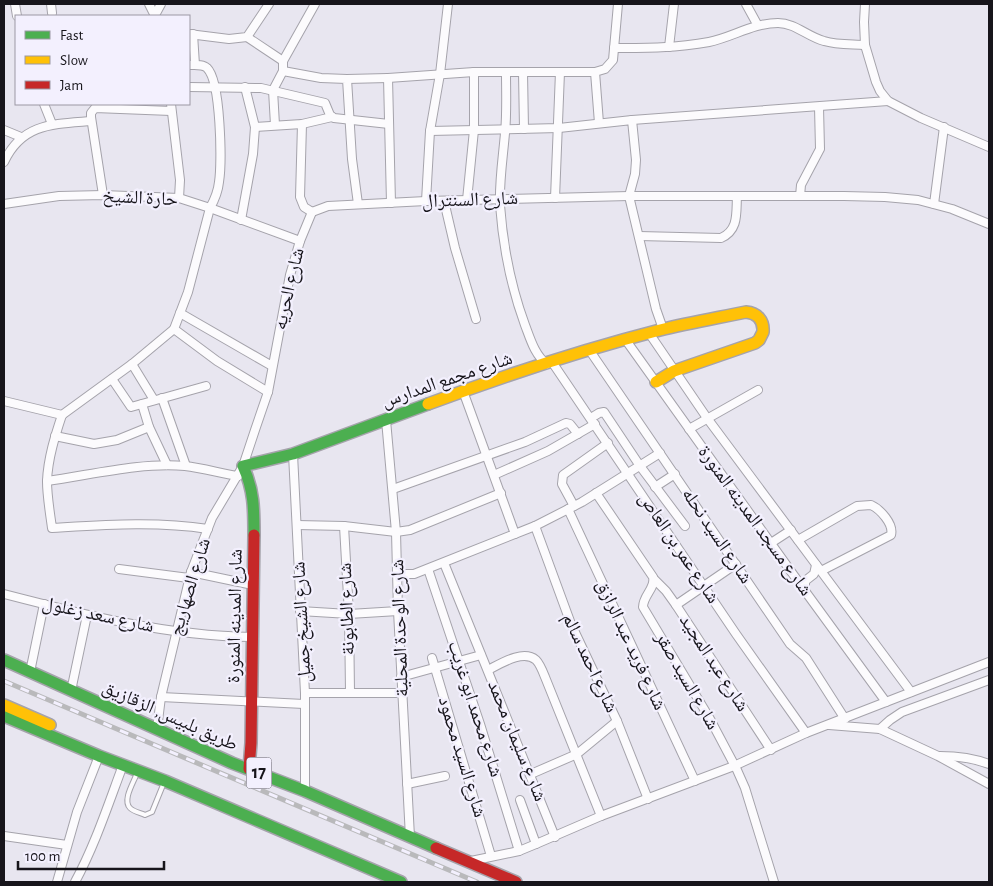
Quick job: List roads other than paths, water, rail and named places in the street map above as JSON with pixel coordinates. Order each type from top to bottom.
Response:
[{"type":"main road","name":"شارع مجمع المدارس","points":[[240,471],[292,454],[463,391],[625,339],[746,312],[754,312],[762,322],[764,331],[755,343],[674,371]]},
{"type":"main road","points":[[656,382],[674,371]]},
{"type":"main road","name":"شارع المدينه المنورة","points":[[240,471],[250,479],[253,492],[252,702],[249,769]]},
{"type":"main road","name":"طريق بلبيس, الزقازيق","points":[[4,660],[156,729],[306,791],[516,882]]},
{"type":"main road","points":[[4,705],[66,733],[86,744],[98,756]]},
{"type":"main road","name":"17","points":[[4,716],[98,756],[165,781],[401,882]]},
{"type":"street","points":[[51,4],[52,13]]},
{"type":"street","points":[[247,36],[269,4]]},
{"type":"street","points":[[275,125],[273,90],[283,71],[283,62],[314,4]]},
{"type":"street","points":[[426,201],[430,132],[440,74],[448,4]]},
{"type":"street","points":[[283,71],[321,78],[347,79],[474,72],[595,72],[605,69],[613,60],[618,4]]},
{"type":"street","points":[[669,47],[674,4]]},
{"type":"street","points":[[746,4],[757,24]]},
{"type":"street","points":[[865,4],[865,46],[876,82],[888,101],[894,106],[989,147]]},
{"type":"street","points":[[614,48],[669,47],[711,41],[732,35],[757,24],[781,23],[804,31],[824,41],[865,46]]},
{"type":"street","points":[[208,528],[154,524],[52,528],[47,481],[50,458],[62,415],[132,364],[174,329],[188,292],[210,208],[216,198],[221,168],[220,130],[215,87],[208,69],[203,66],[192,65],[191,34],[229,38],[247,36],[283,62]]},
{"type":"street","points":[[467,200],[474,130],[474,72]]},
{"type":"street","name":"شارع عمر بن العاص","points":[[506,72],[505,130],[500,199],[507,258],[526,328],[542,360],[550,363],[593,421],[806,733]]},
{"type":"street","points":[[523,72],[524,129]]},
{"type":"street","points":[[556,198],[560,72]]},
{"type":"street","points":[[595,72],[600,123]]},
{"type":"street","points":[[388,78],[391,203]]},
{"type":"street","points":[[347,79],[348,120],[358,204]]},
{"type":"street","points":[[190,87],[245,87],[273,90],[325,103],[332,117]]},
{"type":"street","points":[[241,220],[253,154],[255,127],[245,87]]},
{"type":"street","points":[[430,132],[558,128],[632,120],[888,101]]},
{"type":"street","points":[[44,105],[52,124]]},
{"type":"street","points":[[103,195],[91,121],[91,113],[94,108],[110,106],[171,107],[180,180],[179,198]]},
{"type":"street","points":[[800,196],[801,185],[820,149],[819,107]]},
{"type":"street","points":[[255,127],[302,124],[332,117],[389,124]]},
{"type":"street","points":[[632,120],[636,160],[635,174],[629,196],[656,309],[663,329]]},
{"type":"street","points":[[4,162],[17,140],[31,131],[52,124],[91,121]]},
{"type":"street","points":[[302,124],[300,197],[304,207],[312,212]]},
{"type":"street","points":[[934,204],[944,127]]},
{"type":"street","points":[[4,130],[21,137]]},
{"type":"street","name":"حارة الشيخ","points":[[4,204],[59,196],[103,195],[179,198],[300,241]]},
{"type":"street","name":"شارع السنترال","points":[[312,212],[328,206],[500,199],[629,196],[885,197],[918,200],[934,204],[989,224]]},
{"type":"street","points":[[639,236],[721,238],[728,235],[734,226],[737,196]]},
{"type":"street","points":[[444,201],[455,248],[476,320]]},
{"type":"street","name":"شارع الحريه","points":[[272,366],[290,275],[300,241],[312,212]]},
{"type":"street","points":[[180,313],[272,366]]},
{"type":"street","points":[[174,329],[217,361],[268,392]]},
{"type":"street","points":[[649,333],[707,418],[911,692]]},
{"type":"street","name":"شارع مسجد المدينه المنورة","points":[[625,339],[804,591],[886,702]]},
{"type":"street","name":"شارع السيد نحله","points":[[590,351],[790,644],[806,658],[845,719]]},
{"type":"street","points":[[132,364],[158,399],[186,466]]},
{"type":"street","name":"شارع الصهاريج","points":[[156,729],[161,697],[190,575],[208,528],[240,471],[268,392],[272,366]]},
{"type":"street","points":[[112,379],[130,406],[206,386]]},
{"type":"street","points":[[689,429],[758,390]]},
{"type":"street","points":[[463,391],[515,534]]},
{"type":"street","points":[[4,401],[62,415]]},
{"type":"street","points":[[142,404],[167,465]]},
{"type":"street","points":[[494,475],[548,451],[578,434],[593,421],[599,412],[604,412],[640,466],[685,526]]},
{"type":"street","name":"شارع الوحدة المحلية","points":[[386,420],[396,532],[401,677],[410,837]]},
{"type":"street","points":[[393,489],[525,442],[566,423],[570,424],[578,434]]},
{"type":"street","points":[[55,436],[94,444],[117,440],[150,427]]},
{"type":"street","name":"شارع فريد عبد الرازق","points":[[608,443],[564,475],[562,484],[571,508],[695,780]]},
{"type":"street","points":[[397,573],[414,574],[534,526],[571,508],[660,453]]},
{"type":"street","name":"شارع الشيخ جميل","points":[[292,454],[305,693],[306,791]]},
{"type":"street","points":[[47,481],[147,466],[186,466],[240,471]]},
{"type":"street","points":[[655,486],[675,474]]},
{"type":"street","points":[[297,525],[344,526],[396,532],[410,530],[501,493]]},
{"type":"street","points":[[596,493],[654,579]]},
{"type":"street","points":[[798,540],[863,504],[871,505],[882,512],[892,529],[891,535],[819,568],[804,583],[804,591]]},
{"type":"street","name":"شارع الطابونة","points":[[344,526],[349,614],[350,692]]},
{"type":"street","name":"شارع احمد سالم","points":[[534,526],[571,624],[617,721],[648,798]]},
{"type":"street","points":[[771,543],[791,530]]},
{"type":"street","name":"شارع سليمان محمد","points":[[444,563],[555,837]]},
{"type":"street","points":[[676,605],[736,564]]},
{"type":"street","points":[[120,569],[190,575],[253,584]]},
{"type":"street","name":"شارع محمد ابو غريب","points":[[428,569],[460,661],[519,851]]},
{"type":"street","name":"شارع عبد المجيد","points":[[654,579],[676,605],[771,750]]},
{"type":"street","name":"شارع السيد صقر","points":[[654,579],[653,585],[644,598],[643,607],[710,719],[745,788],[774,882]]},
{"type":"street","name":"شارع سعد زغلول","points":[[4,594],[87,615],[176,632],[209,636],[252,637]]},
{"type":"street","points":[[30,672],[44,604]]},
{"type":"street","points":[[300,611],[349,614],[398,611]]},
{"type":"street","points":[[71,691],[87,615]]},
{"type":"street","points":[[401,677],[481,655]]},
{"type":"street","points":[[488,670],[521,656],[531,657],[538,661],[601,816]]},
{"type":"street","name":"شارع السيد محمود","points":[[432,658],[492,856]]},
{"type":"street","points":[[469,862],[519,851],[601,816],[734,766],[806,733],[989,662]]},
{"type":"street","points":[[880,729],[902,712],[989,680]]},
{"type":"street","points":[[305,693],[402,694]]},
{"type":"street","points":[[161,697],[304,704]]},
{"type":"street","points":[[531,774],[577,754],[617,721]]},
{"type":"street","points":[[827,725],[880,729],[938,756],[989,784]]},
{"type":"street","points":[[57,882],[77,812],[98,756]]},
{"type":"street","points":[[938,756],[957,756],[989,764]]},
{"type":"street","points":[[75,882],[86,861],[122,765]]},
{"type":"street","points":[[408,784],[445,776]]},
{"type":"street","points":[[520,800],[536,844]]},
{"type":"street","points":[[4,836],[67,845]]},
{"type":"lane","points":[[138,771],[126,800],[132,810],[145,815],[150,814],[154,810],[165,781]]},
{"type":"railway","points":[[4,681],[477,882]]}]
